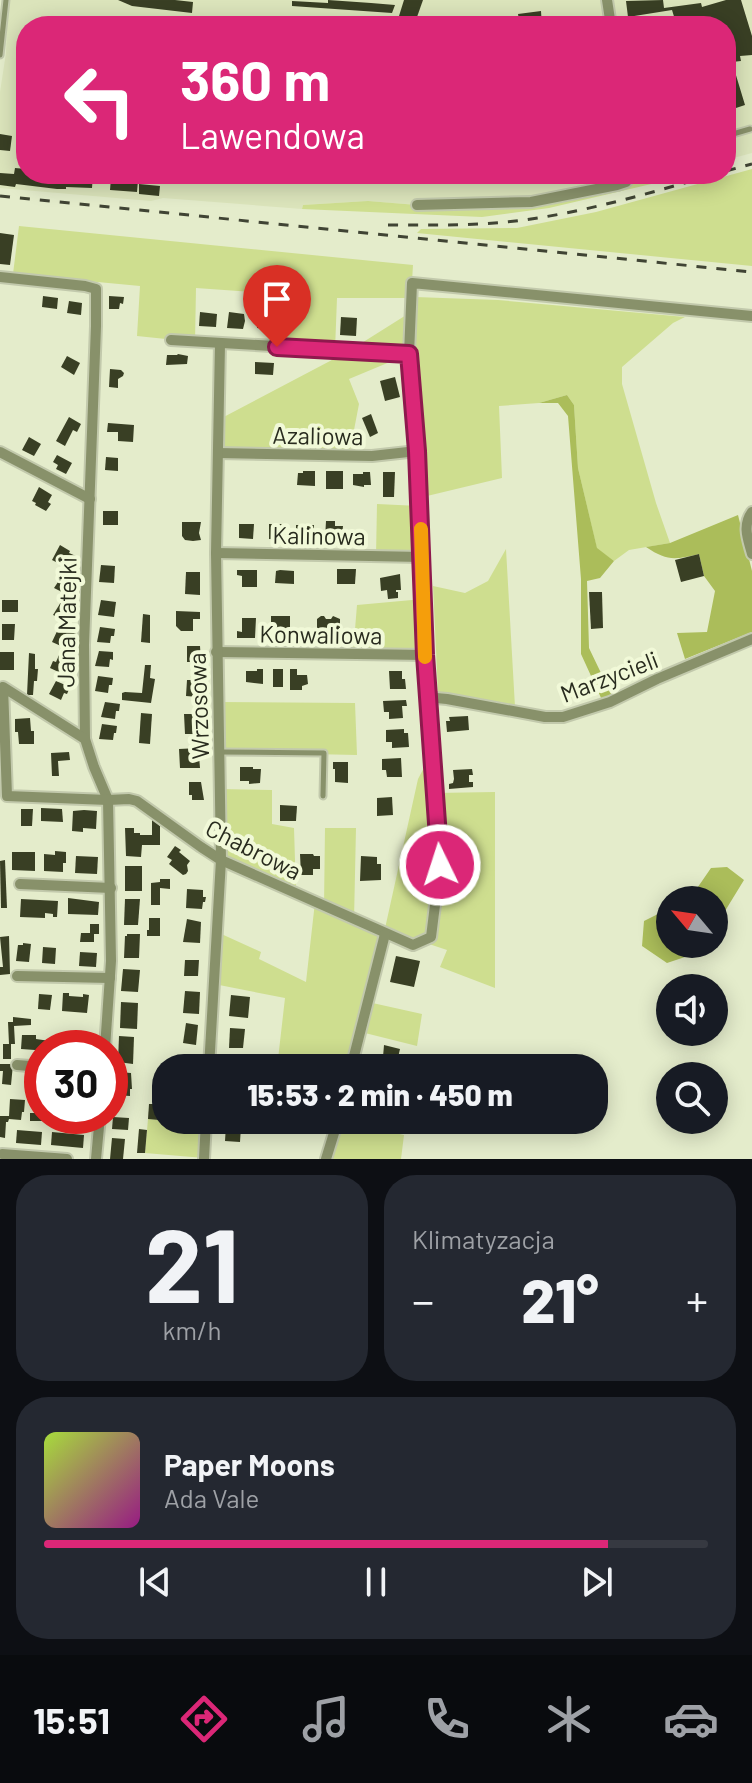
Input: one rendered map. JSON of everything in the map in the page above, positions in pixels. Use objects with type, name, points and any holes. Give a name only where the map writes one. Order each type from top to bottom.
[{"type":"street","points":[[417,205],[531,202],[620,184]]},
{"type":"street","name":"Jana Matejki","points":[[0,277],[96,289],[84,645],[85,739],[108,800],[111,888],[106,1030]]},
{"type":"street","points":[[428,701],[417,451],[409,354],[412,283],[752,316]]},
{"type":"street","points":[[171,340],[409,354]]},
{"type":"street","name":"Wrzosowa","points":[[210,1054],[221,860],[216,652],[220,344]]},
{"type":"street","name":"Azaliowa","points":[[218,453],[372,456],[417,451]]},
{"type":"street","points":[[0,452],[90,499]]},
{"type":"street","points":[[752,512],[746,528],[752,554]]},
{"type":"street","name":"Kalinowa","points":[[216,553],[422,557]]},
{"type":"street","name":"Marzycieli","points":[[428,701],[447,699],[545,717],[563,717],[610,702],[752,639]]},
{"type":"street","name":"Konwaliowa","points":[[216,652],[425,655]]},
{"type":"street","name":"Chabrowa","points":[[85,739],[3,687],[7,796],[137,801],[221,860],[413,945],[431,937],[440,865],[428,701]]},
{"type":"street","points":[[20,884],[111,888]]},
{"type":"street","points":[[355,1054],[385,934]]},
{"type":"street","points":[[17,976],[110,978]]},
{"type":"street","points":[[17,1065],[24,1066]]},
{"type":"street","points":[[96,1159],[98,1134]]},
{"type":"street","points":[[204,1159],[205,1134]]},
{"type":"street","points":[[326,1159],[334,1134]]},
{"type":"street","points":[[2,1154],[67,1159]]},
{"type":"lane","points":[[0,55],[6,0]]},
{"type":"lane","points":[[736,133],[750,129]]},
{"type":"lane","points":[[220,752],[324,753],[323,796]]},
{"type":"shaded area","points":[[8,0],[752,0],[752,153],[736,157],[736,16],[16,16],[16,184],[621,184],[531,202],[417,205],[368,201],[303,205],[302,209],[163,198],[151,201],[0,188],[0,92],[6,53]]},
{"type":"green space","points":[[752,169],[752,266],[417,233],[421,229],[517,228],[596,212],[698,184],[736,184],[736,173]]},
{"type":"green space","points":[[621,184],[651,184],[549,208],[482,217],[302,209],[303,205],[368,201],[417,205],[531,202]]},
{"type":"green space","points":[[19,226],[413,265],[411,298],[337,298],[335,350],[277,347],[280,294],[196,288],[195,342],[137,336],[140,286],[13,274]]},
{"type":"green space","points":[[415,297],[498,300],[685,317],[673,323],[622,367],[622,384],[670,543],[629,550],[614,561],[597,549],[578,468],[574,405],[567,395],[539,403],[499,406],[502,478],[427,496],[417,372]]},
{"type":"green space","points":[[411,312],[409,354],[349,379],[359,404],[349,456],[218,453],[218,420],[349,351]]},
{"type":"green space","points":[[567,395],[574,405],[578,468],[597,548],[614,561],[600,578],[587,581],[589,648],[612,696],[602,700],[581,654],[581,579],[568,416],[558,403],[539,403]]},
{"type":"green space","points":[[377,504],[419,506],[422,557],[376,556]]},
{"type":"green space","points":[[738,515],[752,571],[752,632],[685,659],[677,633],[707,632],[715,591],[704,576],[699,554],[671,558],[646,547],[670,543]]},
{"type":"green space","points":[[506,549],[515,707],[438,692],[433,586],[465,593],[488,581]]},
{"type":"green space","points":[[423,599],[425,655],[353,654],[357,605]]},
{"type":"green space","points":[[218,702],[355,703],[357,755],[220,752]]},
{"type":"green space","points":[[426,764],[433,766],[435,793],[495,792],[495,988],[440,967],[447,950],[429,944],[431,938],[413,945],[385,934],[368,1002],[422,1014],[417,1046],[361,1032],[355,1054],[279,1054],[285,998],[214,984],[217,932],[261,952],[259,959],[306,982],[315,902],[324,906],[325,828],[356,828],[354,920],[384,933],[418,779]]},
{"type":"green space","points":[[220,789],[272,790],[272,824],[294,828],[296,893],[221,860]]},
{"type":"green space","points":[[727,867],[744,880],[728,906],[728,886],[699,886],[711,868]]},
{"type":"green space","points":[[656,915],[656,956],[642,946],[644,921]]},
{"type":"green space","points":[[660,958],[682,958],[667,963]]},
{"type":"green space","points":[[148,1119],[152,1119],[152,1134],[205,1134],[204,1158],[145,1153]]},
{"type":"green space","points":[[334,1134],[404,1135],[401,1159],[326,1159]]},
{"type":"building","points":[[118,0],[193,2],[192,13],[132,6]]},
{"type":"building","points":[[328,0],[395,5],[392,13],[292,6],[292,1],[328,3]]},
{"type":"building","points":[[404,0],[423,0],[417,16],[399,16]]},
{"type":"building","points":[[663,0],[664,8],[701,3],[702,7],[726,0],[741,0],[752,36],[752,55],[740,56],[741,61],[736,62],[736,16],[674,16],[672,10],[628,16],[626,1]]},
{"type":"building","points":[[541,11],[541,16],[518,16]]},
{"type":"building","points":[[736,75],[745,105],[736,108]]},
{"type":"building","points":[[0,134],[12,136],[10,151],[0,150]]},
{"type":"building","points":[[16,168],[15,187],[0,185],[0,173],[14,174]]},
{"type":"building","points":[[16,184],[92,184],[92,188],[57,189]]},
{"type":"building","points":[[110,184],[138,184],[137,192],[110,190]]},
{"type":"building","points":[[139,184],[160,186],[159,196],[139,194]]},
{"type":"building","points":[[0,233],[14,235],[10,265],[0,264]]},
{"type":"building","points":[[43,296],[58,298],[57,309],[42,307]]},
{"type":"building","points":[[109,296],[124,297],[119,309],[109,309]]},
{"type":"building","points":[[69,301],[82,303],[81,315],[67,313]]},
{"type":"building","points":[[200,312],[217,314],[216,327],[199,326]]},
{"type":"building","points":[[229,312],[244,314],[243,329],[227,328]]},
{"type":"building","points":[[258,316],[272,317],[271,329],[257,328]]},
{"type":"building","points":[[341,317],[357,318],[356,336],[340,335]]},
{"type":"building","points":[[167,355],[188,356],[187,364],[166,365]]},
{"type":"building","points":[[67,356],[80,363],[74,375],[61,367]]},
{"type":"building","points":[[255,362],[274,363],[273,375],[255,374]]},
{"type":"building","points":[[110,369],[124,373],[118,379],[118,388],[109,387]]},
{"type":"building","points":[[395,377],[400,397],[385,401],[380,381]]},
{"type":"building","points":[[371,414],[378,433],[370,437],[362,418]]},
{"type":"building","points":[[69,417],[81,424],[77,432],[73,430],[65,446],[56,441]]},
{"type":"building","points":[[108,423],[134,425],[133,442],[118,441],[118,432],[107,432]]},
{"type":"building","points":[[29,437],[41,444],[34,456],[22,450]]},
{"type":"building","points":[[57,455],[72,463],[66,474],[56,469],[58,465],[53,462]]},
{"type":"building","points":[[106,457],[118,458],[118,471],[105,470]]},
{"type":"building","points":[[315,471],[315,486],[297,485],[298,473]]},
{"type":"building","points":[[326,471],[343,471],[343,489],[326,489]]},
{"type":"building","points":[[370,472],[371,485],[353,485],[353,474]]},
{"type":"building","points":[[383,472],[395,472],[394,497],[383,497]]},
{"type":"building","points":[[39,487],[52,495],[46,511],[32,501]]},
{"type":"building","points":[[103,511],[118,511],[118,525],[103,525]]},
{"type":"building","points":[[326,521],[335,521],[335,526],[343,526],[342,536],[325,539]]},
{"type":"building","points":[[182,522],[201,522],[201,540],[185,540]]},
{"type":"building","points":[[239,524],[254,524],[253,539],[239,538]]},
{"type":"building","points":[[269,524],[286,524],[285,540],[269,539]]},
{"type":"building","points":[[296,525],[314,525],[313,539],[296,539]]},
{"type":"building","points":[[60,545],[76,556],[68,568],[52,560]]},
{"type":"building","points":[[699,554],[704,576],[681,582],[675,560]]},
{"type":"building","points":[[101,565],[115,566],[114,583],[99,582]]},
{"type":"building","points":[[337,569],[356,569],[355,584],[337,584]]},
{"type":"building","points":[[237,570],[257,570],[257,587],[242,587],[242,576],[237,575]]},
{"type":"building","points":[[276,571],[294,571],[294,584],[275,583]]},
{"type":"building","points":[[186,572],[200,572],[200,595],[185,594]]},
{"type":"building","points":[[400,574],[401,590],[396,590],[398,598],[388,599],[387,590],[381,591],[380,578]]},
{"type":"building","points":[[62,576],[75,581],[66,594],[54,588]]},
{"type":"building","points":[[589,592],[602,592],[603,628],[591,629]]},
{"type":"building","points":[[2,600],[18,600],[18,612],[2,612]]},
{"type":"building","points":[[101,600],[116,602],[114,617],[98,615]]},
{"type":"building","points":[[61,602],[74,608],[65,620],[53,615]]},
{"type":"building","points":[[176,611],[200,612],[200,619],[193,619],[193,631],[181,631],[176,626]]},
{"type":"building","points":[[143,614],[150,615],[150,643],[141,642]]},
{"type":"building","points":[[271,616],[290,616],[290,637],[271,637]]},
{"type":"building","points":[[321,616],[340,619],[340,637],[326,639],[325,636],[317,636],[317,619]]},
{"type":"building","points":[[242,618],[256,618],[255,638],[237,638],[237,631],[242,632]]},
{"type":"building","points":[[2,624],[15,624],[14,640],[2,640]]},
{"type":"building","points":[[59,627],[76,634],[70,650],[52,642]]},
{"type":"building","points":[[100,627],[115,629],[110,643],[97,642]]},
{"type":"building","points":[[187,646],[200,646],[201,662],[187,662]]},
{"type":"building","points":[[99,651],[113,652],[109,667],[95,666]]},
{"type":"building","points":[[0,652],[14,652],[14,670],[0,670]]},
{"type":"building","points":[[29,653],[35,654],[35,669],[38,669],[33,695],[27,695]]},
{"type":"building","points":[[59,655],[73,661],[65,675],[50,668]]},
{"type":"building","points":[[145,665],[151,665],[150,678],[155,679],[151,703],[122,700],[122,693],[142,693]]},
{"type":"building","points":[[263,669],[263,684],[246,682],[246,671]]},
{"type":"building","points":[[273,669],[283,669],[283,687],[273,687]]},
{"type":"building","points":[[290,669],[297,669],[297,675],[307,675],[308,684],[302,686],[302,690],[290,690]]},
{"type":"building","points":[[389,671],[402,671],[406,689],[390,689]]},
{"type":"building","points":[[98,676],[113,678],[108,693],[95,691]]},
{"type":"building","points":[[187,680],[198,680],[201,693],[198,697],[186,696]]},
{"type":"building","points":[[56,681],[70,687],[61,700],[49,694]]},
{"type":"building","points":[[406,700],[407,706],[402,706],[403,718],[389,719],[389,712],[384,712],[383,701]]},
{"type":"building","points":[[105,702],[120,704],[115,719],[101,717]]},
{"type":"building","points":[[141,713],[152,714],[150,744],[139,743]]},
{"type":"building","points":[[184,714],[202,714],[199,734],[185,734]]},
{"type":"building","points":[[468,716],[469,730],[447,732],[446,721],[450,721],[449,717]]},
{"type":"building","points":[[30,718],[34,744],[19,744],[15,719]]},
{"type":"building","points":[[102,724],[117,726],[113,740],[99,739]]},
{"type":"building","points":[[404,729],[404,733],[408,733],[409,747],[392,748],[392,742],[386,742],[386,730]]},
{"type":"building","points":[[199,748],[200,768],[180,768],[179,749]]},
{"type":"building","points":[[69,752],[70,760],[58,761],[59,776],[52,776],[51,753]]},
{"type":"building","points":[[401,758],[402,777],[387,777],[386,770],[382,770],[382,759]]},
{"type":"building","points":[[333,762],[348,762],[348,783],[335,782]]},
{"type":"building","points":[[240,767],[261,769],[260,783],[240,781]]},
{"type":"building","points":[[472,769],[469,782],[473,782],[473,787],[449,789],[454,779],[453,770]]},
{"type":"building","points":[[189,782],[201,782],[204,800],[192,800]]},
{"type":"building","points":[[392,797],[393,815],[377,816],[377,798]]},
{"type":"building","points":[[280,805],[297,806],[296,821],[280,821]]},
{"type":"building","points":[[41,808],[62,809],[63,822],[41,821]]},
{"type":"building","points":[[21,809],[33,809],[32,826],[21,826]]},
{"type":"building","points":[[73,811],[97,811],[96,829],[72,831]]},
{"type":"building","points":[[152,819],[160,826],[160,845],[142,845],[141,857],[126,856],[125,828],[134,828],[134,833],[140,835],[152,835]]},
{"type":"building","points":[[175,846],[190,861],[188,871],[183,875],[169,864],[172,860],[167,857]]},
{"type":"building","points":[[55,851],[66,852],[63,872],[44,871],[44,854],[55,855]]},
{"type":"building","points":[[12,852],[35,852],[35,871],[12,870]]},
{"type":"building","points":[[300,854],[320,856],[320,869],[313,869],[313,875],[301,875]]},
{"type":"building","points":[[76,856],[98,857],[97,874],[75,873]]},
{"type":"building","points":[[361,856],[377,857],[377,864],[381,864],[381,880],[360,881]]},
{"type":"building","points":[[5,860],[7,908],[1,908],[0,861]]},
{"type":"building","points":[[125,866],[142,866],[142,891],[125,891]]},
{"type":"building","points":[[160,879],[170,879],[170,889],[160,888],[160,905],[151,905],[151,883],[160,882]]},
{"type":"building","points":[[187,889],[203,890],[203,897],[206,897],[202,909],[186,908]]},
{"type":"building","points":[[68,898],[99,902],[98,915],[68,914]]},
{"type":"building","points":[[21,899],[58,901],[57,917],[45,913],[45,918],[20,917]]},
{"type":"building","points":[[125,899],[140,899],[138,925],[124,925]]},
{"type":"building","points":[[149,918],[160,918],[160,936],[147,936]]},
{"type":"building","points":[[187,919],[201,922],[200,943],[183,942]]},
{"type":"building","points":[[90,924],[99,924],[99,934],[94,934],[94,942],[80,942],[81,933],[90,933]]},
{"type":"building","points":[[127,934],[140,934],[139,958],[124,958]]},
{"type":"building","points":[[9,936],[10,974],[0,975],[0,967],[3,967],[0,937]]},
{"type":"building","points":[[31,944],[29,962],[16,961],[18,945]]},
{"type":"building","points":[[43,947],[56,948],[55,964],[42,963]]},
{"type":"building","points":[[80,952],[97,953],[96,967],[79,966]]},
{"type":"building","points":[[396,956],[420,961],[414,987],[390,982]]},
{"type":"building","points":[[185,960],[199,960],[198,976],[184,976]]},
{"type":"building","points":[[123,969],[140,970],[138,992],[121,991]]},
{"type":"building","points":[[185,991],[200,992],[199,1014],[183,1013]]},
{"type":"building","points":[[63,993],[69,993],[69,996],[89,995],[87,1013],[62,1011]]},
{"type":"building","points":[[39,994],[52,995],[50,1010],[38,1009]]},
{"type":"building","points":[[231,995],[250,997],[248,1018],[229,1016]]},
{"type":"building","points":[[121,1002],[138,1003],[137,1029],[120,1028]]},
{"type":"building","points":[[13,1017],[31,1019],[31,1025],[14,1026],[15,1044],[11,1044],[11,1059],[3,1059],[3,1044],[9,1044],[8,1022],[13,1022]]},
{"type":"building","points":[[186,1023],[198,1025],[196,1045],[183,1043]]},
{"type":"building","points":[[230,1028],[245,1029],[243,1048],[229,1048]]},
{"type":"building","points":[[128,1037],[134,1037],[133,1064],[128,1063]]},
{"type":"building","points":[[384,1045],[400,1049],[399,1054],[383,1054]]},
{"type":"building","points":[[0,1064],[13,1064],[11,1085],[2,1084]]},
{"type":"building","points":[[128,1073],[131,1073],[128,1096]]},
{"type":"building","points":[[10,1099],[24,1100],[21,1120],[9,1119],[5,1138],[0,1137],[0,1116],[9,1116]]},
{"type":"building","points":[[149,1104],[152,1104],[152,1119],[148,1119]]},
{"type":"building","points":[[139,1129],[147,1130],[145,1153],[137,1153]]},
{"type":"building","points":[[17,1130],[24,1131],[24,1134],[42,1134],[41,1145],[16,1143]]},
{"type":"building","points":[[52,1134],[84,1135],[83,1148],[51,1145]]},
{"type":"building","points":[[225,1134],[241,1134],[240,1142],[225,1141]]},
{"type":"building","points":[[112,1138],[125,1139],[123,1159],[110,1159]]},
{"type":"railway","points":[[736,168],[752,164]]},
{"type":"railway","points":[[388,225],[456,225],[524,220],[573,212],[679,184]]},
{"type":"railway","points":[[0,196],[752,272]]},
{"type":"slow traffic","points":[[421,529],[425,657]]},
{"type":"route","points":[[277,347],[409,354],[440,865]]}]
